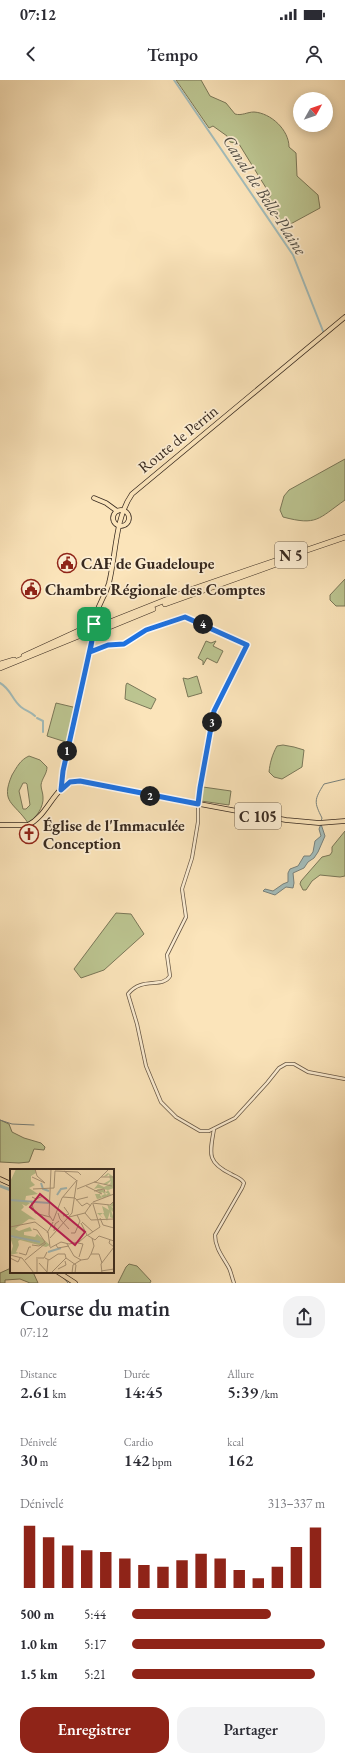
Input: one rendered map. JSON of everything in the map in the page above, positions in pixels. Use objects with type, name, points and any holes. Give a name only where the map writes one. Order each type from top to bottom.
[{"type":"highway","name":"N 5","points":[[166,602],[199,587],[345,537]]},
{"type":"highway","name":"N 5","points":[[97,628],[166,602],[345,540]]},
{"type":"highway","points":[[0,668],[85,628]]},
{"type":"highway","points":[[0,664],[24,657],[80,634]]},
{"type":"highway","points":[[24,657],[31,658],[88,635]]},
{"type":"main road","name":"Route de Perrin","points":[[97,628],[97,612],[108,585],[124,510],[132,494],[142,484],[345,317]]},
{"type":"main road","points":[[94,498],[109,505],[115,513],[114,522],[120,526],[126,525],[129,520],[128,514],[124,510],[115,513]]},
{"type":"main road","points":[[89,624],[97,628],[88,635],[85,628],[89,624]]},
{"type":"main road","name":"C 105","points":[[61,790],[70,782],[80,781],[286,820],[320,823],[345,822]]},
{"type":"main road","points":[[0,825],[28,825],[32,823],[42,814],[61,790]]},
{"type":"main road","points":[[0,1179],[10,1184]]},
{"type":"main road","points":[[60,1273],[75,1283]]},
{"type":"street","points":[[90,652],[108,645],[124,644],[146,630],[185,617],[247,645],[214,711],[200,788],[198,822],[192,858],[182,889],[185,919],[167,955],[170,976],[168,979],[161,982],[140,984],[128,994],[137,1024],[146,1066],[162,1105],[176,1117],[200,1131],[209,1131],[235,1118],[279,1068],[286,1064],[294,1064],[313,1073],[345,1079]]},
{"type":"street","points":[[61,790],[63,771],[92,640],[97,628]]},
{"type":"street","points":[[88,635],[92,640]]},
{"type":"street","points":[[214,1129],[210,1152],[212,1160],[222,1170],[244,1182],[215,1236],[218,1250],[231,1272],[234,1283]]},
{"type":"street","points":[[209,1131],[213,1134]]},
{"type":"green space","points":[[176,80],[201,80],[210,96],[226,103],[235,114],[240,115],[254,112],[273,119],[286,134],[289,147],[296,153],[297,176],[318,195],[320,208],[285,227],[266,199],[271,196],[239,144],[230,142],[227,136],[213,126],[209,128]]},
{"type":"green space","points":[[345,459],[345,500],[329,512],[310,521],[294,520],[283,517],[280,510],[284,496],[289,490]]},
{"type":"green space","points":[[345,579],[345,606],[336,606],[330,600],[330,595]]},
{"type":"green space","points":[[206,641],[211,643],[216,641],[213,646],[223,651],[217,663],[207,658],[203,665],[203,661],[198,658]]},
{"type":"green space","points":[[197,676],[202,693],[188,697],[183,678],[188,679]]},
{"type":"green space","points":[[127,683],[156,699],[151,709],[125,699]]},
{"type":"green space","points":[[56,703],[77,708],[69,743],[47,736]]},
{"type":"green space","points":[[283,745],[304,750],[302,767],[282,779],[274,777],[269,772],[275,749],[277,746]]},
{"type":"green space","points":[[29,756],[40,760],[47,767],[41,785],[43,801],[41,808],[37,815],[28,823],[10,802],[7,791],[12,775],[19,764]],"holes":[[[23,783],[26,783],[30,805],[26,809],[23,809],[19,791]]]},
{"type":"green space","points":[[203,787],[231,791],[229,805],[201,801]]},
{"type":"green space","points":[[345,831],[345,876],[320,875],[312,881],[306,890],[303,890],[300,884],[301,881],[322,857],[330,855],[332,852],[332,847]]},
{"type":"green space","points":[[116,913],[131,914],[144,934],[104,970],[81,978],[74,969]]},
{"type":"green space","points":[[0,1120],[9,1124],[12,1132],[24,1138],[41,1143],[45,1147],[44,1150],[34,1149],[29,1162],[0,1162]]},
{"type":"green space","points":[[129,1264],[137,1266],[151,1281],[150,1283],[118,1283]]},
{"type":"green space","points":[[10,1268],[10,1273],[33,1273],[38,1283],[30,1283],[20,1279],[5,1280],[5,1283],[0,1283],[0,1273]]},
{"type":"water","points":[[321,824],[325,836],[318,852],[304,868],[293,873],[293,888],[286,887],[275,895],[263,891],[265,889],[273,891],[288,882],[288,873],[290,869],[298,866],[304,856],[310,856],[313,852],[315,841],[321,836],[319,829]]},
{"type":"waterway","name":"Canal de Belle-Plaine","points":[[174,80],[293,255],[323,331]]},
{"type":"waterway","points":[[0,683],[7,688],[18,704],[35,716]]},
{"type":"waterway","points":[[37,718],[43,721],[43,732]]},
{"type":"waterway","points":[[321,822],[322,818],[316,804],[321,789],[324,784],[345,779]]},
{"type":"waterway","points":[[0,1120],[12,1124],[34,1125]]},
{"type":"waterway","points":[[0,1186],[10,1190]]},
{"type":"waterway","points":[[63,1277],[68,1283]]},
{"type":"tunnel","points":[[81,635],[101,628]]},
{"type":"place","name":"CAF de Guadeloupe","points":[[67,563]]},
{"type":"place","name":"Chambre Régionale des Comptes","points":[[31,589]]},
{"type":"place","name":"Église de l'Immaculée Conception","points":[[29,834]]},
{"type":"route","points":[[94,624],[88,624],[84,629],[85,633],[92,640],[90,652],[112,644],[124,644],[146,630],[172,620],[185,617],[247,645],[214,711],[198,804],[80,781],[70,782],[61,790],[60,786],[63,771],[92,640],[98,629],[94,624]]}]
